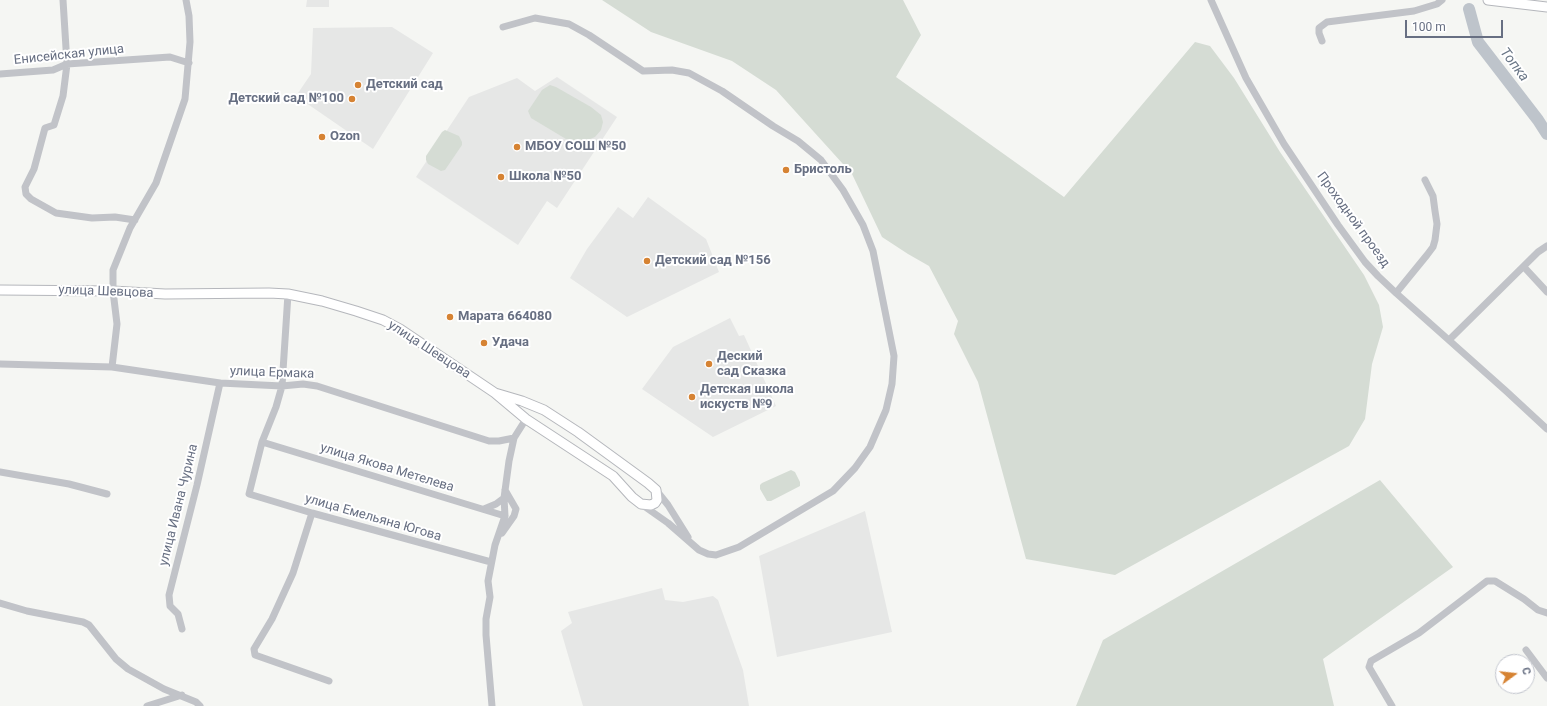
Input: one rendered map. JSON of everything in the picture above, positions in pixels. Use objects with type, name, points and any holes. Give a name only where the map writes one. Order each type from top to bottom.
[{"type":"main road","points":[[1488,0],[1547,7]]},
{"type":"main road","name":"улица Шевцова","points":[[0,290],[113,291],[165,294],[288,294],[322,300],[383,320],[495,393],[526,418],[613,476],[632,497],[641,504]]},
{"type":"main road","points":[[495,393],[522,401],[544,410],[648,482],[656,490],[658,500],[652,505],[641,504]]},
{"type":"street","points":[[63,0],[67,64],[63,96],[54,125],[45,128],[34,169],[25,188],[26,194],[31,199],[56,213],[92,218],[115,217],[135,220]]},
{"type":"street","points":[[112,367],[117,324],[113,291],[113,270],[135,220],[156,183],[173,138],[185,99],[189,63],[189,16],[186,0]]},
{"type":"street","name":"Проходной проезд","points":[[1211,0],[1246,78],[1284,144],[1338,225],[1365,262],[1396,293],[1506,391],[1547,430]]},
{"type":"street","points":[[1322,41],[1319,28],[1326,22],[1414,11],[1437,4],[1442,0]]},
{"type":"street","name":"улица Шевцова","points":[[503,27],[535,18],[569,24],[589,35],[643,71],[672,70],[689,73],[722,91],[798,142],[821,160],[843,190],[873,250],[894,356],[892,384],[886,410],[870,447],[855,468],[833,492],[739,547],[716,555],[708,554],[699,550],[691,542],[641,504]]},
{"type":"street","name":"Енисейская улица","points":[[0,74],[53,70],[67,64],[170,57],[189,63]]},
{"type":"street","points":[[1396,293],[1433,247],[1435,240],[1436,211],[1433,196],[1425,180]]},
{"type":"street","points":[[1448,340],[1524,266],[1547,246]]},
{"type":"street","points":[[1524,266],[1547,292]]},
{"type":"street","points":[[262,442],[276,408],[282,386],[288,294]]},
{"type":"street","name":"улица Ермака","points":[[0,364],[112,367],[220,383],[282,386],[302,384],[317,386],[489,441],[514,438]]},
{"type":"street","name":"улица Ивана Чурина","points":[[182,629],[178,614],[170,606],[169,594],[197,485],[220,383]]},
{"type":"street","points":[[492,706],[486,635],[486,619],[490,597],[488,581],[495,546],[505,516],[505,494],[509,461],[514,438],[526,418]]},
{"type":"street","name":"улица Емельяна Югова","points":[[262,442],[249,494],[312,513],[491,562]]},
{"type":"street","name":"улица Якова Метелева","points":[[262,442],[505,516]]},
{"type":"street","points":[[0,472],[69,484],[106,494]]},
{"type":"street","points":[[656,490],[668,505],[691,542]]},
{"type":"street","points":[[484,509],[496,504],[505,494]]},
{"type":"street","points":[[495,546],[514,516],[516,509],[505,494]]},
{"type":"street","points":[[312,513],[294,573],[272,619],[254,649],[255,655],[329,681]]},
{"type":"street","points":[[1392,706],[1369,667],[1372,661],[1419,633],[1487,581],[1495,581],[1524,599],[1538,610],[1547,613]]},
{"type":"street","points":[[0,603],[27,612],[83,622],[89,625],[116,659],[128,669],[164,689],[182,695],[196,702],[200,706]]},
{"type":"street","points":[[1526,650],[1547,678]]},
{"type":"street","points":[[147,706],[182,695]]},
{"type":"shaded area","points":[[307,0],[329,0],[329,7],[306,7]]},
{"type":"shaded area","points":[[602,0],[903,0],[921,35],[896,77],[1064,197],[1195,42],[1210,46],[1234,78],[1280,152],[1364,275],[1379,305],[1383,327],[1372,364],[1365,419],[1349,446],[1115,575],[1026,559],[978,382],[954,334],[958,321],[929,266],[882,237],[852,174],[776,90],[732,61],[651,32]]},
{"type":"shaded area","name":"Детский сад","points":[[392,27],[433,53],[373,149],[296,96],[311,74],[313,28]]},
{"type":"shaded area","name":"МБОУ СОШ №50","points":[[557,77],[617,117],[557,208],[547,201],[518,245],[416,177],[469,97],[517,78],[535,91]]},
{"type":"shaded area","points":[[550,85],[591,107],[601,115],[603,122],[601,130],[595,137],[576,145],[531,118],[528,111],[542,90]]},
{"type":"shaded area","points":[[445,130],[459,136],[462,145],[445,170],[441,171],[428,164],[426,156],[442,132]]},
{"type":"shaded area","name":"Детский сад №156","points":[[648,197],[706,239],[719,272],[627,317],[570,278],[587,249],[618,207],[633,218]]},
{"type":"shaded area","name":"Деский сад Сказка","points":[[730,318],[739,336],[744,335],[776,406],[713,437],[642,389],[673,347]]},
{"type":"shaded area","points":[[791,470],[795,472],[800,482],[800,486],[771,501],[767,501],[760,489],[760,485]]},
{"type":"shaded area","points":[[1380,480],[1453,567],[1323,659],[1334,706],[1076,706],[1103,640]]},
{"type":"shaded area","points":[[865,511],[892,632],[777,657],[759,556]]},
{"type":"shaded area","points":[[662,588],[665,600],[683,602],[713,596],[718,600],[743,670],[749,706],[583,706],[561,631],[572,623],[568,612]]},
{"type":"waterway","name":"Топка","points":[[1469,9],[1478,42],[1538,120],[1547,134]]},
{"type":"place","name":"Детский сад","points":[[358,85]]},
{"type":"place","name":"Детский сад №100","points":[[352,99]]},
{"type":"place","name":"Ozon","points":[[322,137]]},
{"type":"place","name":"МБОУ СОШ №50","points":[[517,147]]},
{"type":"place","name":"Бристоль","points":[[786,170]]},
{"type":"place","name":"Школа №50","points":[[501,177]]},
{"type":"place","name":"Детский сад №156","points":[[647,261]]},
{"type":"place","name":"Марата 664080","points":[[450,317]]},
{"type":"place","name":"Удача","points":[[484,343]]},
{"type":"place","name":"Деский сад Сказка","points":[[709,364]]},
{"type":"place","name":"Детская школа искуств №9","points":[[692,397]]}]
